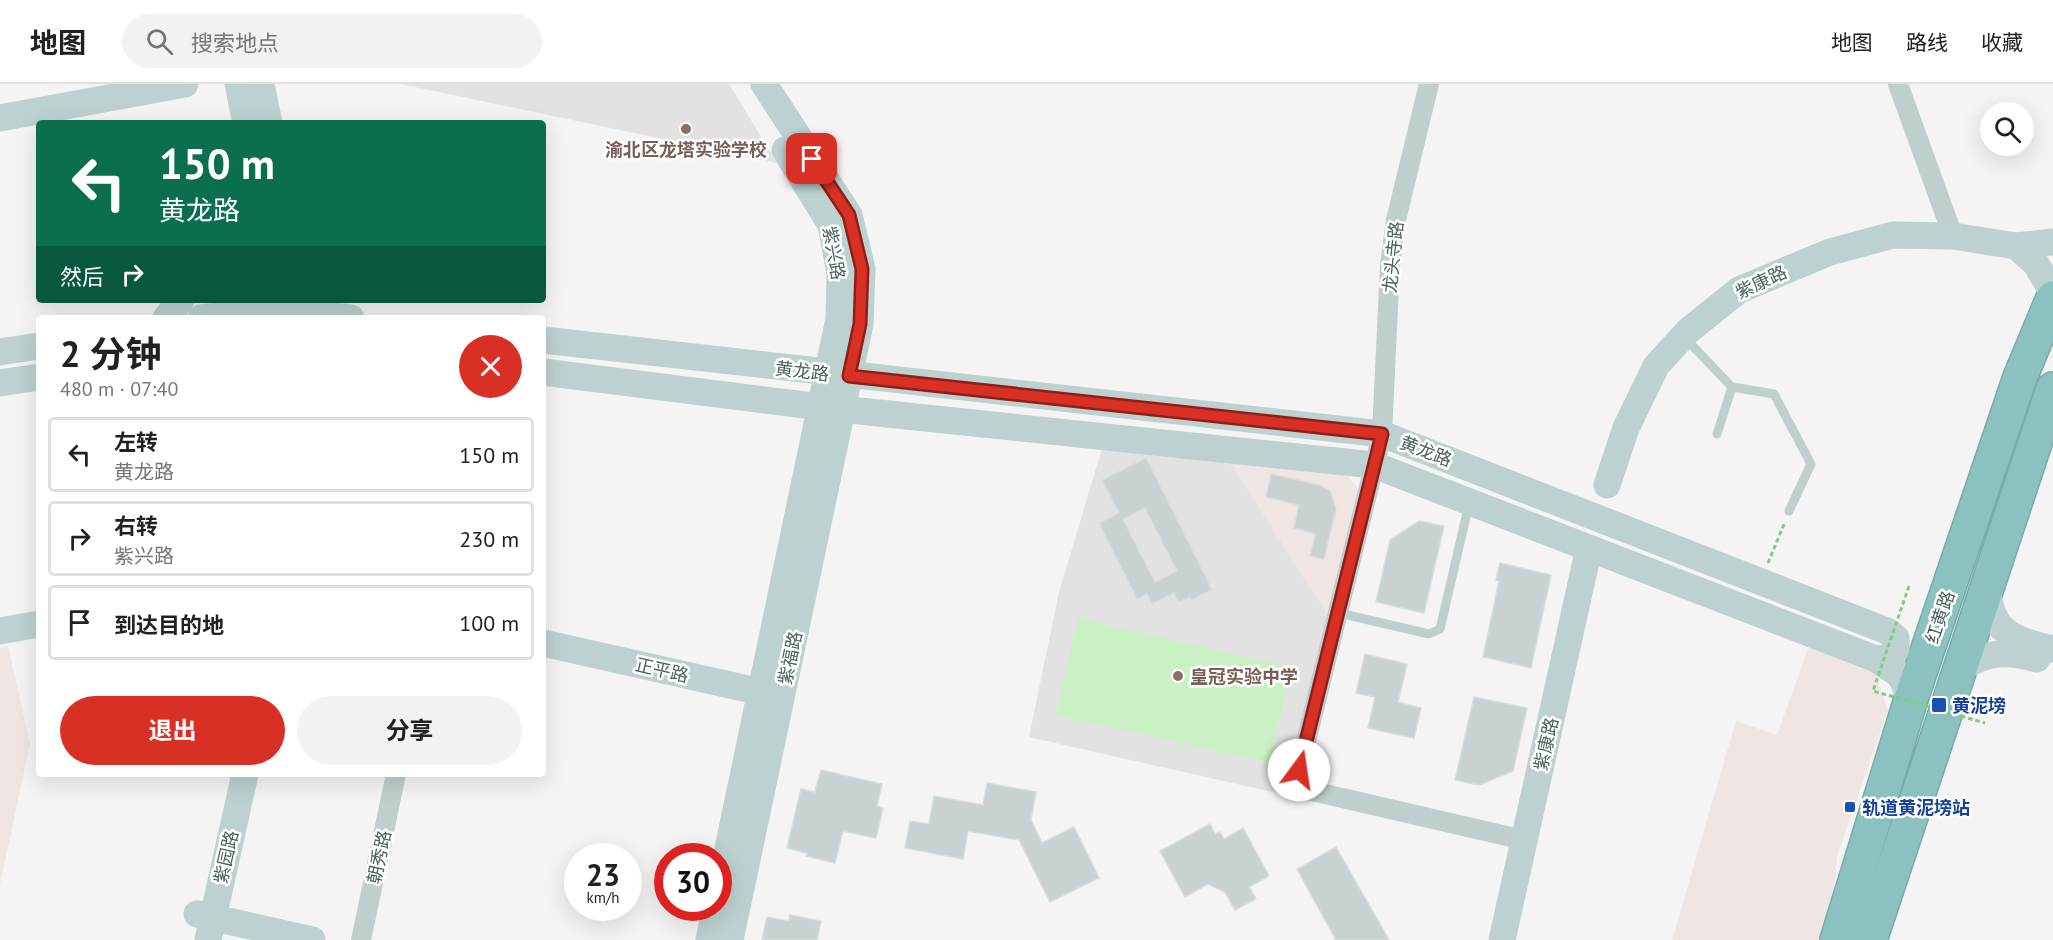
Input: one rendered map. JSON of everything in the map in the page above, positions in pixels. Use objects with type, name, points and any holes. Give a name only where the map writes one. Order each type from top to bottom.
[{"type":"highway","name":"红黄路","points":[[1837,940],[1911,699],[2019,380],[2053,298]]},
{"type":"highway","name":"红黄路","points":[[1870,940],[2053,389]]},
{"type":"main road","points":[[0,118],[186,84]]},
{"type":"main road","points":[[238,84],[245,120]]},
{"type":"main road","points":[[261,84],[268,120]]},
{"type":"main road","name":"紫兴路","points":[[743,84],[831,225],[840,273],[838,375]]},
{"type":"main road","name":"紫兴路","points":[[764,84],[849,215],[862,269],[860,324],[838,375]]},
{"type":"main road","name":"紫康路","points":[[1607,485],[1626,428],[1656,366],[1683,336],[1739,290],[1830,252],[1893,235],[1953,236],[2016,246],[2053,242]]},
{"type":"main road","points":[[2016,246],[2036,264],[2053,293]]},
{"type":"main road","points":[[168,315],[178,303]]},
{"type":"main road","points":[[345,303],[357,315]]},
{"type":"main road","points":[[221,315],[260,309],[321,315]]},
{"type":"main road","name":"黄龙路","points":[[546,340],[838,375],[1382,434],[1887,631]]},
{"type":"main road","points":[[0,352],[36,346]]},
{"type":"main road","name":"黄龙路","points":[[546,372],[831,408],[1374,465],[1876,659],[1900,675],[1911,699]]},
{"type":"main road","name":"紫福路","points":[[732,843],[771,695],[838,375]]},
{"type":"main road","points":[[0,383],[36,377]]},
{"type":"main road","points":[[784,402],[803,418],[813,443]]},
{"type":"main road","name":"紫福路","points":[[730,940],[813,443],[831,408]]},
{"type":"main road","points":[[1570,507],[1589,500],[1607,485],[1612,508],[1623,527]]},
{"type":"main road","name":"紫康路","points":[[1502,940],[1589,548]]},
{"type":"main road","points":[[1987,585],[1988,606],[1994,620],[2003,630],[2014,638],[2053,649]]},
{"type":"main road","points":[[1887,631],[1906,631],[1926,624],[1943,609]]},
{"type":"main road","points":[[0,631],[36,625]]},
{"type":"main road","points":[[1876,659],[1889,658],[1896,650],[1896,638],[1887,631]]},
{"type":"main road","name":"正平路","points":[[546,644],[771,695]]},
{"type":"main road","points":[[1962,668],[1978,657],[2008,653],[2053,663]]},
{"type":"main road","name":"紫园路","points":[[206,924],[225,777]]},
{"type":"main road","name":"紫园路","points":[[190,940],[206,924],[244,777]]},
{"type":"main road","points":[[709,940],[713,921]]},
{"type":"main road","points":[[206,924],[312,940]]},
{"type":"street","name":"龙头寺路","points":[[1429,84],[1396,220],[1390,265],[1382,434],[1299,770],[1303,783],[1312,792],[1524,840]]},
{"type":"street","points":[[1898,84],[1953,236]]},
{"type":"street","name":"朝秀路","points":[[361,940],[395,777]]},
{"type":"lane","points":[[1683,336],[1732,387],[1774,394],[1811,464],[1789,511]]},
{"type":"lane","points":[[1717,434],[1732,387]]},
{"type":"lane","points":[[1339,614],[1429,634],[1440,629],[1470,502]]},
{"type":"path","points":[[1761,581],[1789,511]]},
{"type":"path","points":[[1910,586],[1873,691],[1985,723]]},
{"type":"shaded area","name":"渝北区龙塔实验学校","points":[[401,84],[729,84],[777,163],[453,95]]},
{"type":"shaded area","name":"皇冠实验中学","points":[[1103,445],[1228,459],[1328,615],[1285,795],[1029,737],[1059,592]]},
{"type":"shaded area","points":[[1228,459],[1345,471],[1358,489],[1328,615]]},
{"type":"shaded area","points":[[8,646],[30,744],[0,884],[0,647]]},
{"type":"shaded area","points":[[1809,646],[1874,670],[1888,710],[1837,856],[1831,918],[1824,940],[1672,940],[1736,721],[1777,735]]},
{"type":"green space","points":[[1078,619],[1291,667],[1270,763],[1056,715]]},
{"type":"building","points":[[1146,458],[1212,590],[1191,600],[1190,597],[1178,602],[1174,593],[1152,604],[1147,594],[1137,599],[1099,523],[1119,513],[1102,480]],"holes":[[[1145,508],[1177,571],[1155,582],[1123,519]]]},
{"type":"building","points":[[1271,474],[1319,485],[1330,491],[1336,509],[1324,559],[1310,556],[1316,534],[1294,528],[1299,505],[1266,497]]},
{"type":"building","points":[[1419,521],[1444,526],[1424,613],[1376,602],[1390,540]]},
{"type":"building","points":[[1500,563],[1551,575],[1531,668],[1483,657],[1499,581],[1496,580]]},
{"type":"building","points":[[1365,654],[1407,664],[1398,702],[1421,708],[1414,738],[1368,728],[1375,697],[1356,693]]},
{"type":"building","points":[[1474,697],[1527,708],[1513,771],[1479,785],[1455,780]]},
{"type":"building","points":[[821,770],[882,784],[877,806],[883,808],[876,838],[843,831],[835,863],[806,856],[807,853],[787,848],[801,789],[815,792]]},
{"type":"building","points":[[987,783],[1036,792],[1031,820],[1042,843],[1074,827],[1099,878],[1050,902],[1019,840],[968,831],[963,859],[905,848],[910,821],[929,824],[934,796],[983,805]]},
{"type":"building","points":[[1210,824],[1215,834],[1220,832],[1224,839],[1243,828],[1269,876],[1249,887],[1256,899],[1235,910],[1225,892],[1208,884],[1185,897],[1160,851]]},
{"type":"building","points":[[1336,847],[1389,940],[1336,940],[1297,869]]},
{"type":"building","points":[[790,915],[821,921],[817,940],[762,940],[767,917],[789,921]]},
{"type":"place","name":"渝北区龙塔实验学校","points":[[686,129]]},
{"type":"place","name":"皇冠实验中学","points":[[1178,676]]},
{"type":"place","name":"黄泥塝","points":[[1939,705]]},
{"type":"place","name":"轨道黄泥塝站","points":[[1850,807]]},
{"type":"route","points":[[812,159],[849,215],[862,269],[860,324],[849,376],[1382,434],[1299,770]]}]
